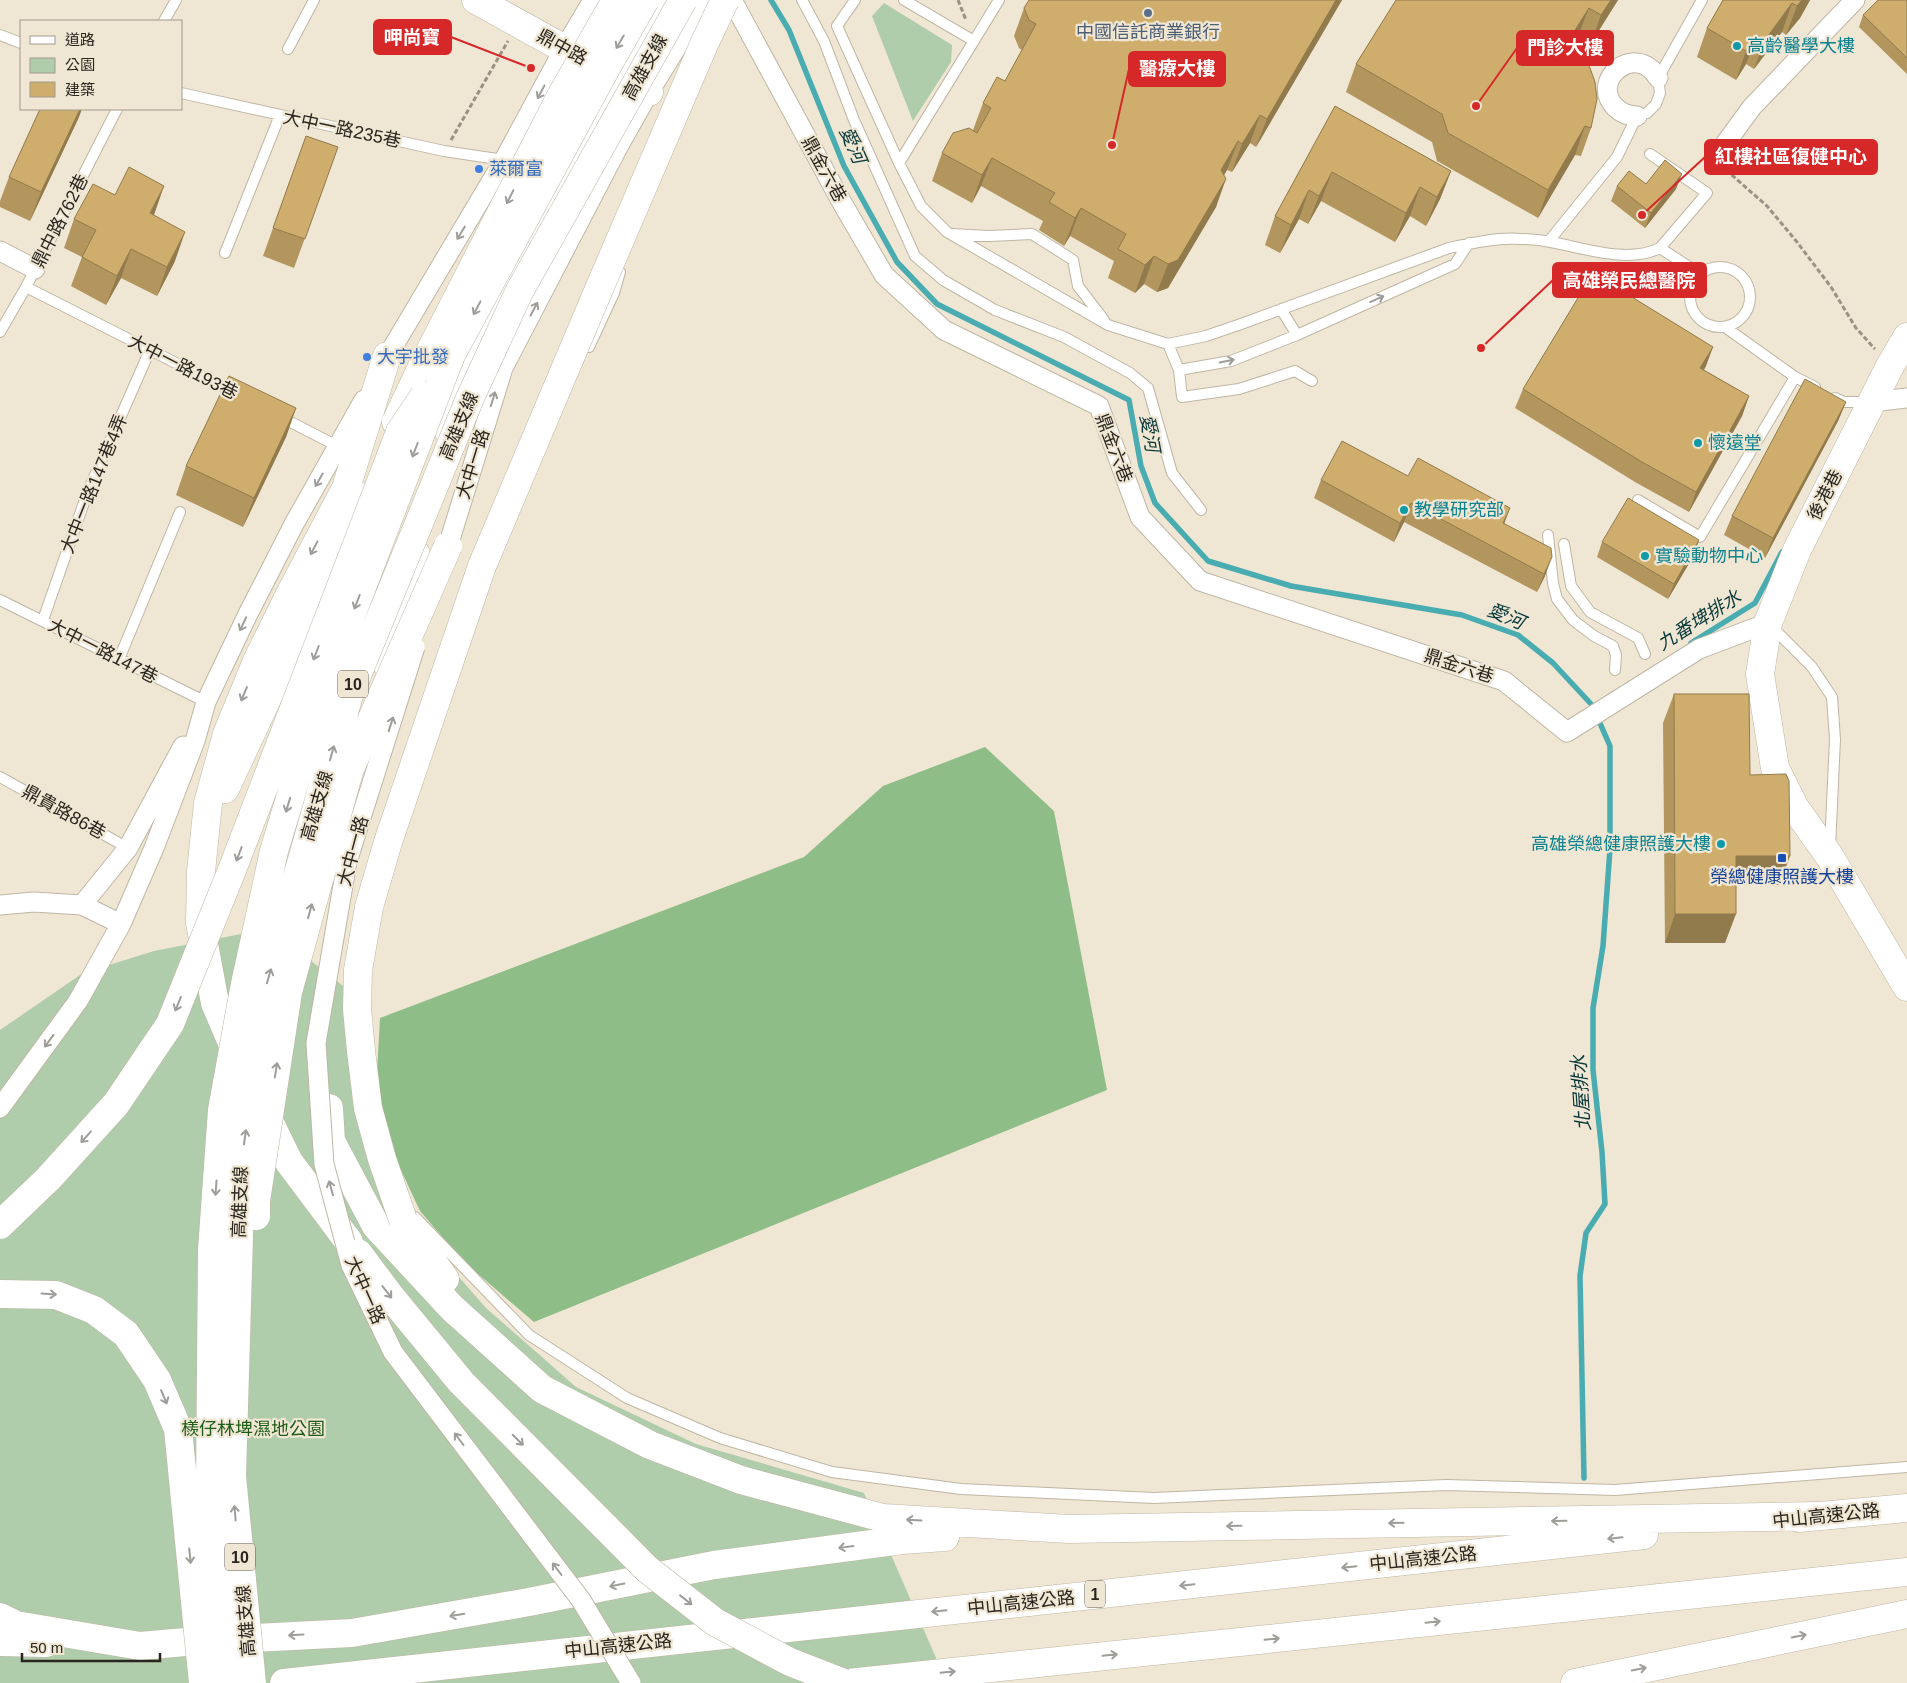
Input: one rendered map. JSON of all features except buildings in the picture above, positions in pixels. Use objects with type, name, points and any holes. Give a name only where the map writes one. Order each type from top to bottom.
[{"type":"main road","name":"鼎中路","points":[[476,0],[564,49],[615,88],[649,92]]},
{"type":"main road","points":[[201,872],[223,794],[422,367],[561,96],[616,0]]},
{"type":"main road","name":"高雄支線","points":[[231,1683],[210,1484],[212,1250],[222,1110],[245,984],[279,833],[324,686],[451,355],[606,68],[645,0]]},
{"type":"main road","name":"高雄支線","points":[[252,1683],[232,1476],[241,1167],[266,986],[349,694],[470,398],[519,292],[683,0]]},
{"type":"main road","points":[[542,1389],[440,1274],[404,1220],[382,1159],[368,1108],[357,1009],[358,970],[369,907],[388,842],[482,566],[705,42],[725,0]]},
{"type":"main road","points":[[615,88],[525,249],[459,387],[390,654],[346,838],[321,983],[331,1141],[376,1226],[452,1308],[542,1389],[650,1444],[741,1480],[855,1511],[884,1518],[1069,1529]]},
{"type":"main road","name":"後港巷","points":[[1907,337],[1890,366],[1797,550],[1768,623],[1760,674],[1775,768],[1795,808],[1830,857],[1907,987]]},
{"type":"main road","points":[[0,1225],[48,1180],[116,1104],[170,1024],[232,870],[400,432],[451,355]]},
{"type":"main road","points":[[387,356],[346,488],[257,661],[227,734],[208,803],[201,872],[200,923],[215,1003],[240,1062],[289,1162],[391,1297],[461,1382],[647,1569],[715,1622],[790,1662],[844,1683]]},
{"type":"main road","points":[[233,1430],[250,1359],[256,1201],[288,992],[349,771],[448,546]]},
{"type":"main road","points":[[0,1294],[56,1295],[94,1310],[126,1334],[157,1380],[178,1429],[203,1683]]},
{"type":"main road","name":"中山高速公路","points":[[284,1683],[1817,1516],[1907,1508]]},
{"type":"main road","points":[[0,1642],[140,1646],[197,1641],[352,1633],[529,1602],[714,1565],[902,1540],[1069,1529],[1817,1516]]},
{"type":"main road","points":[[848,1683],[1907,1572]]},
{"type":"main road","points":[[1575,1683],[1907,1614]]},
{"type":"main road","points":[[0,1617],[16,1625],[140,1646]]},
{"type":"street","points":[[82,905],[128,848],[206,702],[247,616],[290,533],[339,447],[387,356],[504,160],[564,49],[593,0]]},
{"type":"street","points":[[615,88],[666,0]]},
{"type":"street","name":"大中一路","points":[[631,1683],[581,1600],[393,1352],[351,1265],[324,1164],[316,1043],[347,862],[503,368],[649,92],[708,0]]},
{"type":"street","name":"鼎金六巷","points":[[732,0],[841,201],[884,275],[944,330],[1099,406],[1140,518],[1200,581],[1504,681],[1567,732],[1700,649],[1768,623]]},
{"type":"street","points":[[1714,159],[1752,106],[1855,0]]},
{"type":"street","points":[[1637,116],[1618,111],[1612,104],[1608,87],[1610,78],[1622,66],[1629,63],[1637,63],[1649,67],[1658,78]]},
{"type":"street","points":[[0,251],[35,269]]},
{"type":"street","points":[[1872,402],[1907,398]]},
{"type":"street","points":[[0,1108],[78,1001],[121,924],[154,848],[192,750],[206,702]]},
{"type":"street","points":[[0,905],[34,902],[82,905],[121,924]]},
{"type":"lane","points":[[165,20],[176,0]]},
{"type":"lane","points":[[288,49],[314,0]]},
{"type":"lane","points":[[695,36],[708,0]]},
{"type":"lane","points":[[802,0],[824,41],[854,120],[915,256],[943,280],[995,310],[1064,337],[1130,373],[1148,388],[1172,473],[1201,510]]},
{"type":"lane","points":[[855,0],[837,26],[899,164],[921,206],[950,234],[1108,325],[1168,344],[1206,336],[1449,248],[1470,243],[1518,238],[1549,241],[1610,254],[1649,253],[1660,248],[1707,193],[1650,154]]},
{"type":"lane","points":[[904,0],[974,41]]},
{"type":"lane","points":[[899,164],[999,0]]},
{"type":"lane","points":[[1549,241],[1617,157],[1637,116],[1647,113],[1656,104],[1660,93],[1658,78],[1702,0]]},
{"type":"lane","points":[[0,35],[20,43]]},
{"type":"lane","points":[[585,357],[614,293],[663,119],[688,55]]},
{"type":"lane","name":"大中一路235巷","points":[[182,93],[444,151],[504,160]]},
{"type":"lane","name":"鼎中路762巷","points":[[0,332],[26,287],[116,110]]},
{"type":"lane","points":[[225,253],[280,115]]},
{"type":"lane","points":[[950,234],[989,236],[1032,234],[1073,260],[1078,286],[1108,325]]},
{"type":"lane","points":[[1179,370],[1231,361],[1297,335],[1455,264],[1470,243]]},
{"type":"lane","points":[[1660,248],[1700,274]]},
{"type":"lane","points":[[1719,267],[1729,268],[1738,272],[1750,289],[1751,300],[1745,314],[1734,324],[1724,327],[1706,324],[1698,318],[1690,300],[1694,282],[1700,274],[1709,269],[1719,267]]},
{"type":"lane","name":"大中一路193巷","points":[[26,287],[245,398]]},
{"type":"lane","points":[[1281,309],[1297,335]]},
{"type":"lane","points":[[1724,327],[1795,377],[1844,402],[1872,402]]},
{"type":"lane","points":[[1168,344],[1179,370],[1182,397],[1239,389],[1295,371],[1312,381]]},
{"type":"lane","name":"大中一路147巷4弄","points":[[43,620],[88,491],[150,350]]},
{"type":"lane","points":[[1638,500],[1700,537],[1795,377]]},
{"type":"lane","points":[[270,412],[339,447]]},
{"type":"lane","points":[[544,447],[490,565],[387,864],[354,999],[363,1101],[413,1214],[529,1335],[627,1398],[720,1438],[832,1472],[961,1488],[1154,1498],[1446,1486],[1614,1490],[1907,1467]]},
{"type":"lane","points":[[119,659],[180,512]]},
{"type":"lane","points":[[1548,535],[1553,583],[1557,599],[1573,620],[1594,636],[1613,646],[1616,655],[1615,670]]},
{"type":"lane","points":[[1564,544],[1571,586],[1590,612],[1638,638],[1645,654]]},
{"type":"lane","name":"大中一路147巷","points":[[0,600],[206,702]]},
{"type":"lane","points":[[1768,623],[1812,668],[1832,697],[1835,738],[1830,857]]},
{"type":"lane","name":"鼎貴路86巷","points":[[0,777],[128,848]]},
{"type":"path","points":[[958,0],[966,22]]},
{"type":"path","points":[[444,151],[518,23]]},
{"type":"path","points":[[1714,159],[1742,186],[1767,206],[1831,286],[1856,328],[1890,366]]},
{"type":"green space","points":[[884,3],[952,45],[951,62],[913,121],[872,16]]},
{"type":"green space","points":[[985,747],[1054,811],[1107,1090],[534,1322],[463,1261],[420,1211],[393,1153],[376,1092],[380,1018],[804,857],[883,786]]},
{"type":"green space","name":"檨仔林埤濕地公園","points":[[241,934],[306,957],[351,992],[394,1203],[486,1308],[576,1387],[696,1444],[864,1493],[947,1683],[0,1683],[0,1030],[83,973],[154,951]]},
{"type":"waterway","name":"愛河","points":[[771,0],[789,30],[844,166],[897,262],[937,304],[1129,400],[1141,466],[1155,503],[1208,561],[1291,586],[1462,615],[1518,635],[1553,663],[1592,705],[1610,746],[1610,849],[1603,946],[1593,1008],[1593,1070],[1602,1152],[1605,1204],[1586,1233],[1580,1276],[1584,1478]]},
{"type":"waterway","name":"九番埤排水","points":[[1691,643],[1755,603],[1782,552]]},
{"type":"place","name":"中國信託商業銀行","points":[[1148,13]]},
{"type":"place","name":"高齡醫學大樓","points":[[1737,46]]},
{"type":"place","name":"呷尚寶","points":[[531,68]]},
{"type":"place","name":"門診大樓","points":[[1476,106]]},
{"type":"place","name":"醫療大樓","points":[[1112,145]]},
{"type":"place","name":"萊爾富","points":[[479,169]]},
{"type":"place","name":"紅樓社區復健中心","points":[[1642,215]]},
{"type":"place","name":"高雄榮民總醫院","points":[[1481,348]]},
{"type":"place","name":"大宇批發","points":[[367,357]]},
{"type":"place","name":"懷遠堂","points":[[1698,443]]},
{"type":"place","name":"教學研究部","points":[[1404,510]]},
{"type":"place","name":"實驗動物中心","points":[[1645,556]]},
{"type":"place","name":"高雄榮總健康照護大樓","points":[[1721,844]]},
{"type":"place","name":"榮總健康照護大樓","points":[[1782,858]]},
{"type":"water label","name":"北屋排水","points":[[1581,1093]]}]
